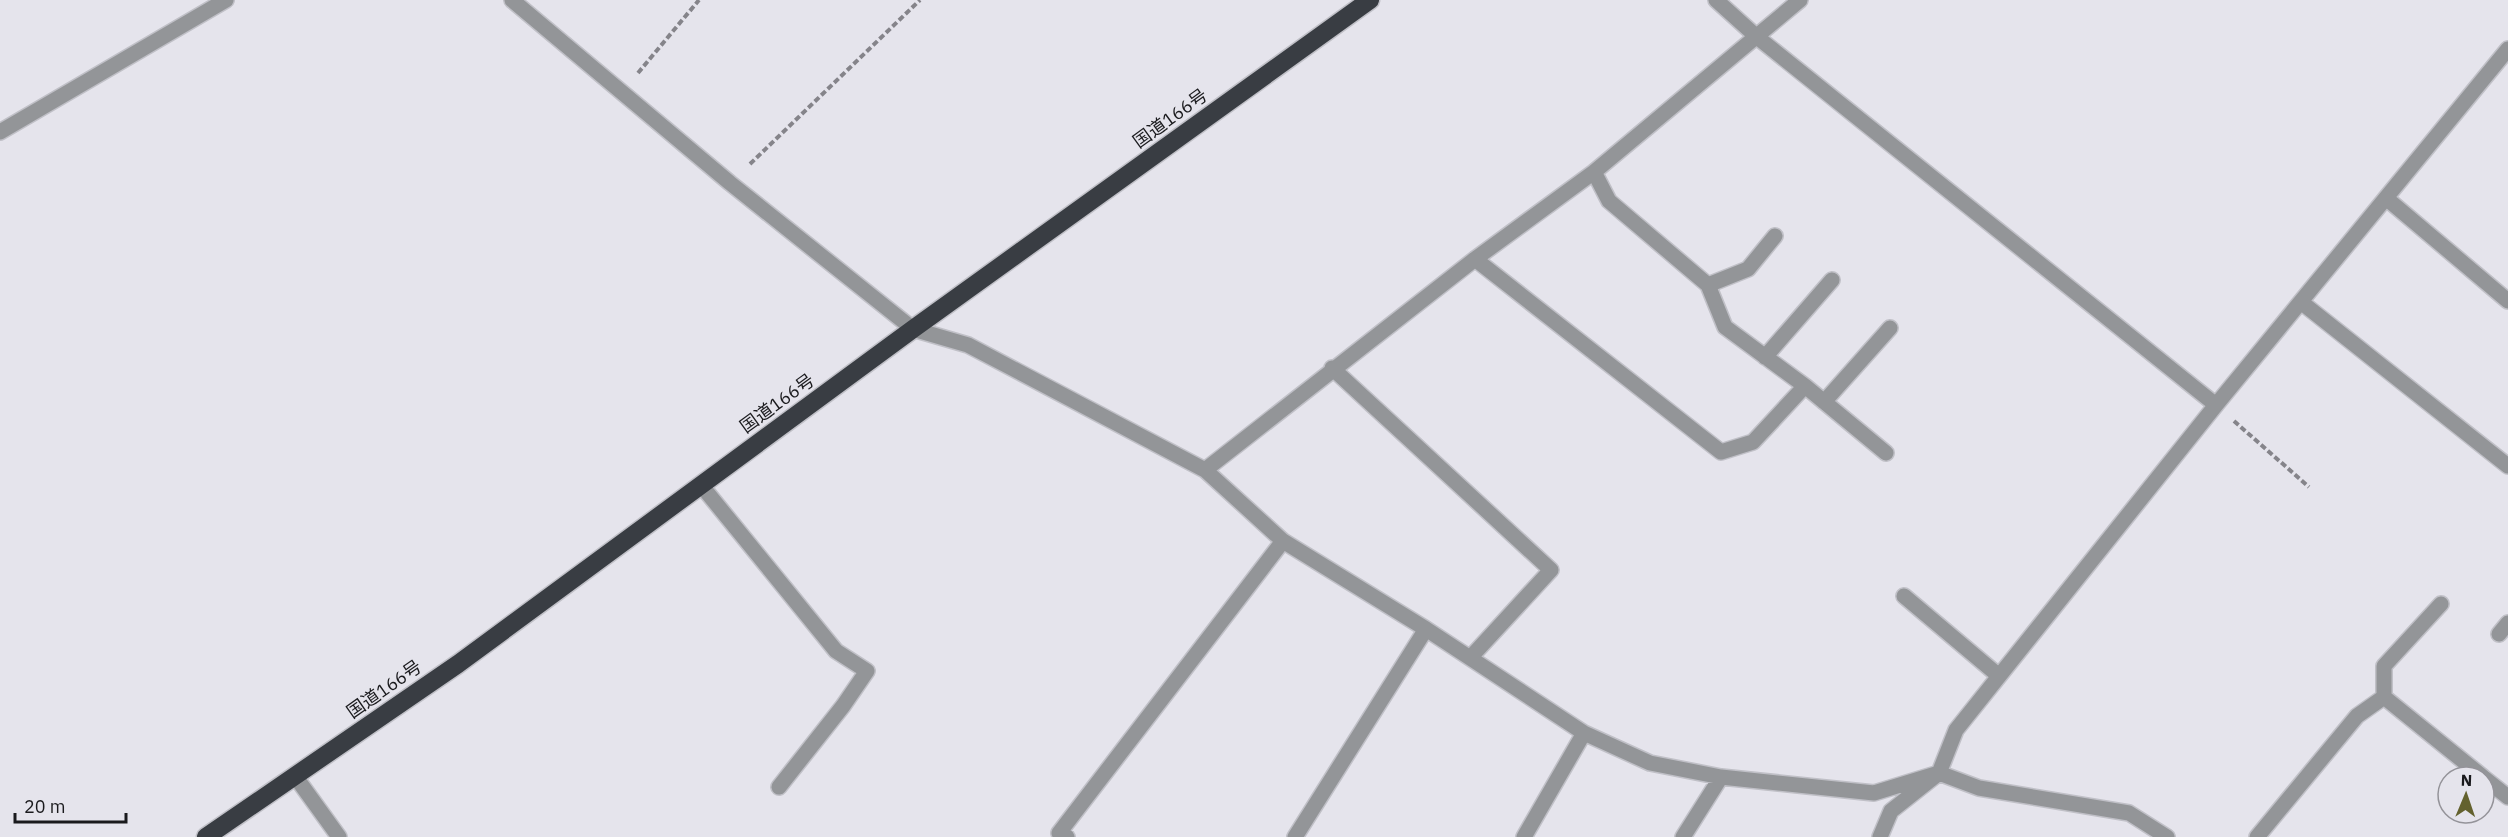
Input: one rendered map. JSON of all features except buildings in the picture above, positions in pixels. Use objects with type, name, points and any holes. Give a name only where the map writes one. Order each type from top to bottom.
[{"type":"highway","name":"国道166号","points":[[206,837],[458,664],[913,329],[1370,0]]},
{"type":"street","points":[[0,132],[226,0]]},
{"type":"street","points":[[512,0],[730,183],[913,329],[968,345],[1205,470],[1283,541],[1426,629],[1584,733],[1650,763],[1721,777],[1874,793],[1939,772],[1979,788],[2128,813],[2167,837]]},
{"type":"street","points":[[1716,0],[1757,37],[2216,405]]},
{"type":"street","points":[[1205,470],[1332,368],[1474,259],[1594,172],[1800,0]]},
{"type":"street","points":[[1880,837],[1891,811],[1939,772],[1956,730],[2216,405],[2508,49]]},
{"type":"street","points":[[1594,172],[1609,201],[1708,285],[1725,327],[1805,386],[1886,453]]},
{"type":"street","points":[[2385,198],[2508,301]]},
{"type":"street","points":[[1708,285],[1748,269],[1775,236]]},
{"type":"street","points":[[1474,259],[1721,452],[1753,442],[1805,386]]},
{"type":"street","points":[[1765,357],[1832,280]]},
{"type":"street","points":[[2301,302],[2508,466]]},
{"type":"street","points":[[1824,402],[1890,328]]},
{"type":"street","points":[[1332,368],[1551,570],[1470,658]]},
{"type":"street","points":[[701,485],[836,651],[867,672],[779,787]]},
{"type":"street","points":[[1061,836],[1283,541]]},
{"type":"street","points":[[1904,596],[1999,676]]},
{"type":"street","points":[[2384,697],[2385,666],[2441,604]]},
{"type":"street","points":[[1295,837],[1426,629]]},
{"type":"street","points":[[2384,697],[2469,765]]},
{"type":"street","points":[[2257,837],[2357,716],[2384,697]]},
{"type":"street","points":[[1524,837],[1584,733]]},
{"type":"street","points":[[295,776],[339,837]]},
{"type":"street","points":[[1683,837],[1721,777]]},
{"type":"street","points":[[2496,787],[2508,797]]},
{"type":"path","points":[[622,92],[699,0]]},
{"type":"path","points":[[730,183],[920,0]]},
{"type":"path","points":[[2216,405],[2309,487]]}]
